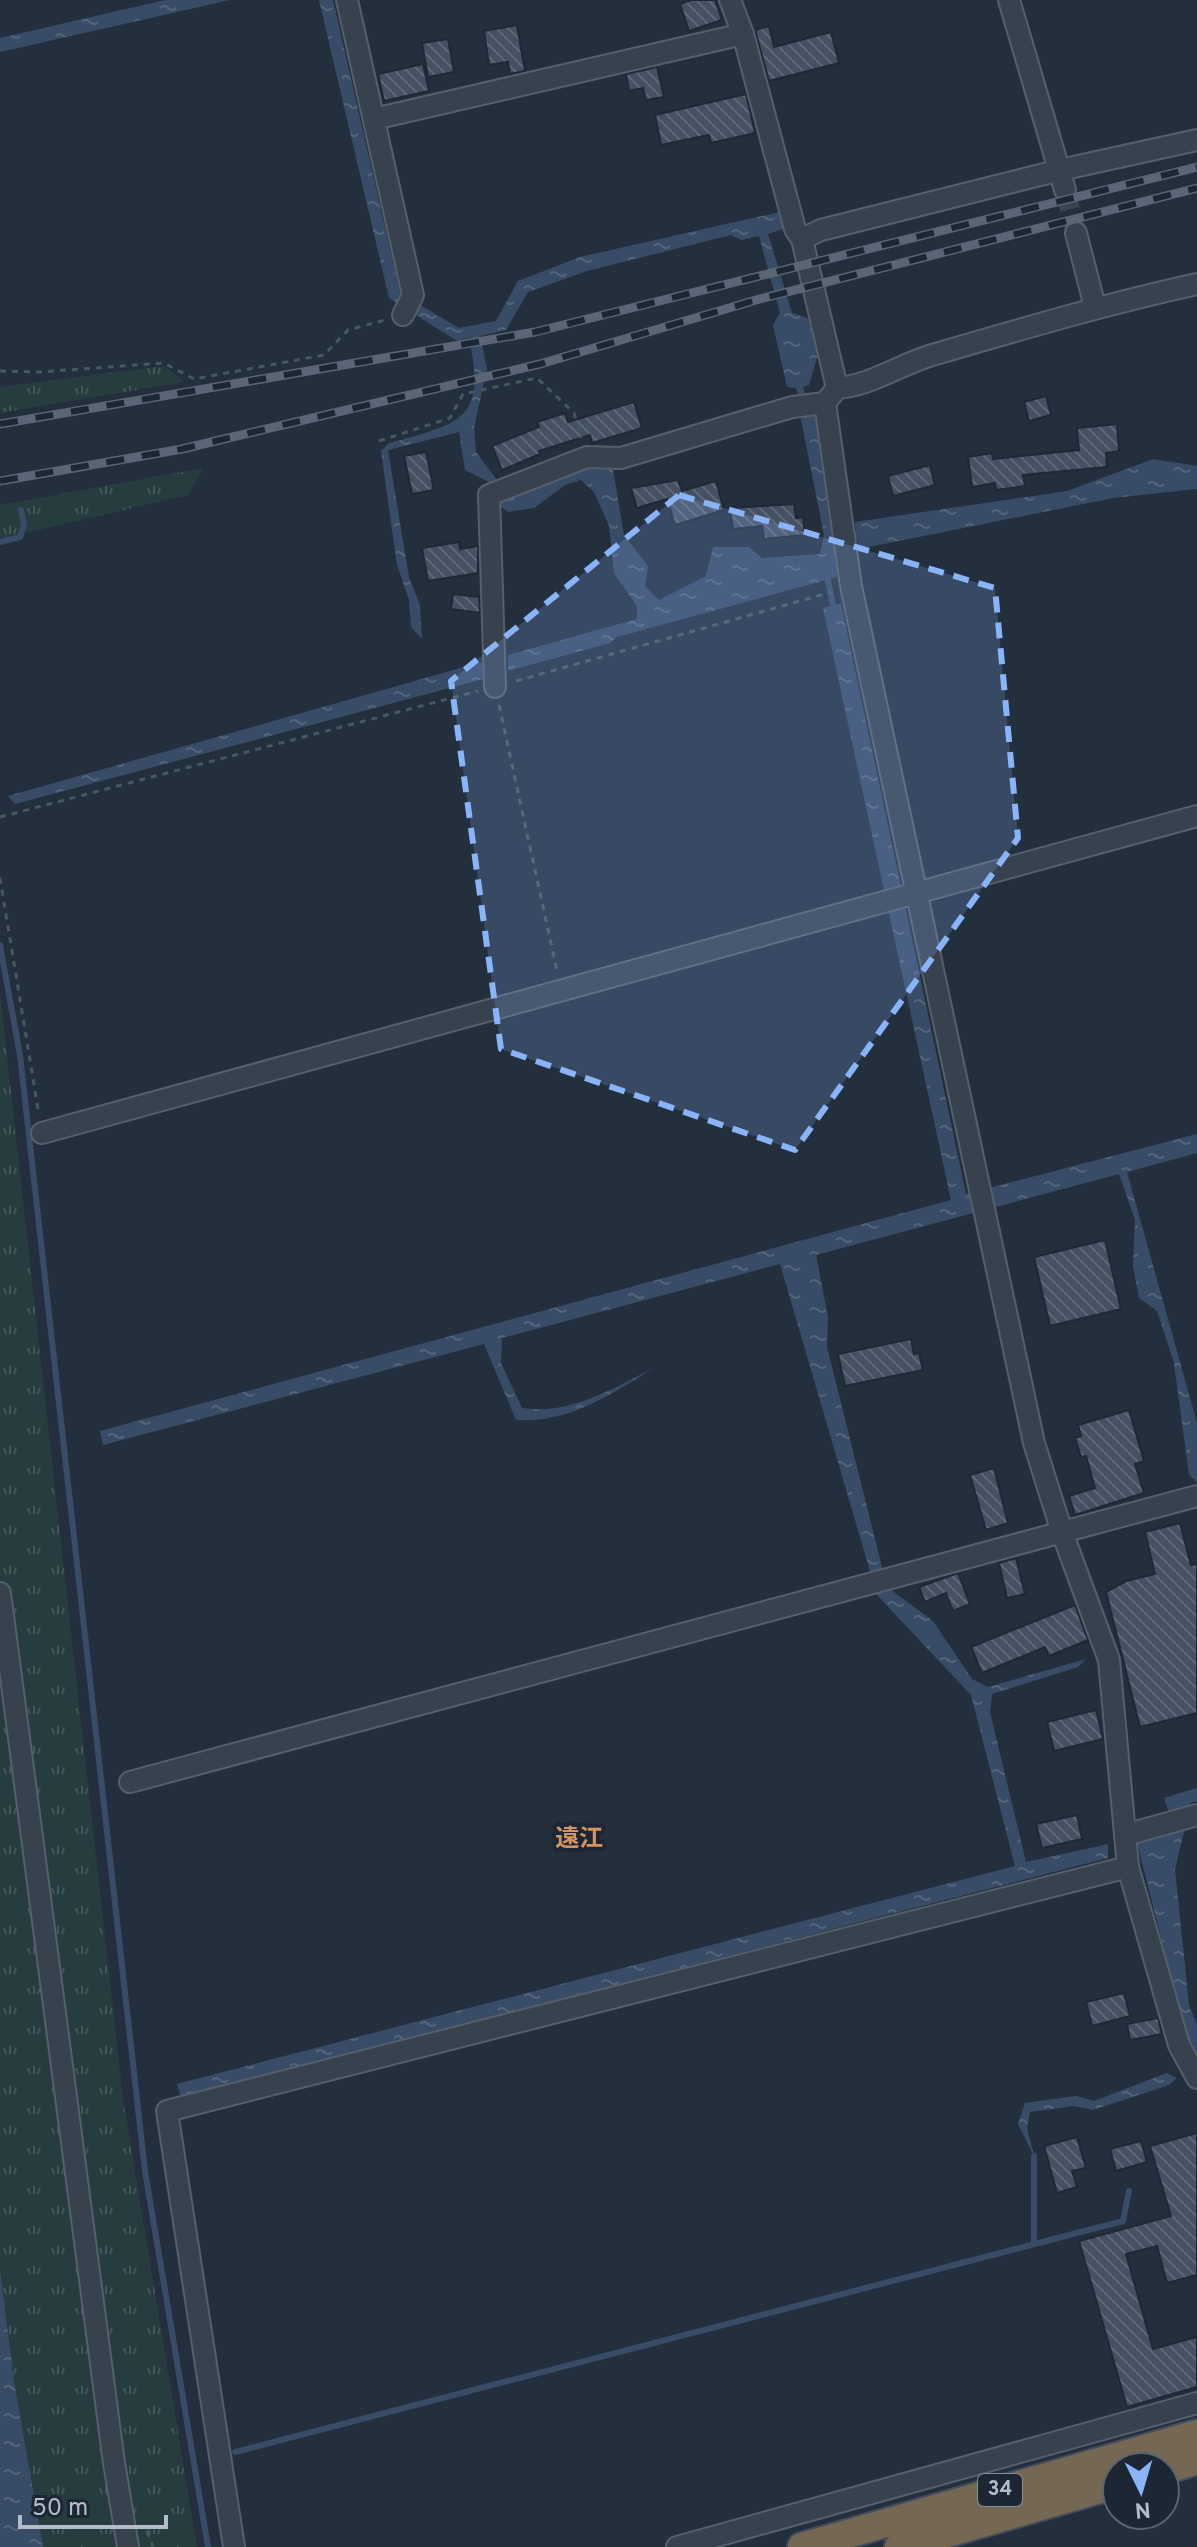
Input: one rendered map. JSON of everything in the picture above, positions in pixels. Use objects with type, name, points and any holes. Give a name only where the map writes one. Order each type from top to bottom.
[{"type":"highway","name":"34","points":[[802,2547],[1197,2434]]},
{"type":"highway","name":"34","points":[[899,2547],[1101,2489]]},
{"type":"street","points":[[347,0],[413,295],[403,315]]},
{"type":"street","points":[[730,0],[743,34],[795,229],[802,239],[817,401],[845,548],[913,896],[1034,1443],[1062,1532],[1109,1660],[1128,1867],[1179,2045],[1197,2078]]},
{"type":"street","points":[[1009,0],[1065,190]]},
{"type":"street","points":[[374,119],[743,34]]},
{"type":"street","points":[[802,239],[821,230],[1060,170],[1197,140]]},
{"type":"street","points":[[1076,233],[1095,307]]},
{"type":"street","points":[[494,674],[489,495],[587,457],[621,458],[817,401],[857,386],[895,366],[1095,307],[1197,284]]},
{"type":"street","points":[[42,1133],[882,905],[1197,816]]},
{"type":"street","points":[[130,1782],[1197,1496]]},
{"type":"street","points":[[0,1593],[111,2447],[128,2547]]},
{"type":"street","points":[[1125,1835],[1196,1815]]},
{"type":"street","points":[[234,2547],[167,2111],[1128,1867]]},
{"type":"street","points":[[677,2547],[1197,2403]]},
{"type":"path","points":[[0,371],[40,372],[164,363],[194,379],[324,355],[348,330],[403,315]]},
{"type":"path","points":[[379,441],[450,418],[463,394],[537,378],[574,413],[587,457]]},
{"type":"path","points":[[0,817],[494,674],[823,594]]},
{"type":"path","points":[[494,674],[561,991]]},
{"type":"path","points":[[0,878],[42,1133]]},
{"type":"highlighted area","points":[[679,495],[995,588],[1018,838],[795,1150],[501,1049],[451,681]]},
{"type":"green space","points":[[165,366],[184,382],[0,413],[0,387]]},
{"type":"green space","points":[[203,468],[188,495],[0,539],[0,505]]},
{"type":"green space","points":[[0,993],[123,2099],[197,2547],[43,2547],[14,2381],[0,2270]]},
{"type":"water","points":[[165,0],[230,0],[0,52],[0,38]]},
{"type":"water","points":[[319,0],[333,0],[400,293],[459,328],[496,321],[518,281],[580,257],[780,212],[783,229],[768,234],[792,313],[808,318],[818,354],[809,385],[803,387],[809,412],[814,411],[835,532],[856,530],[855,522],[1067,491],[1153,459],[1197,466],[1197,489],[1113,498],[859,549],[857,539],[834,544],[837,577],[617,637],[610,643],[508,671],[508,655],[637,619],[637,606],[614,573],[609,526],[594,492],[581,480],[565,485],[534,508],[508,512],[498,505],[502,494],[574,468],[613,470],[624,535],[648,566],[645,586],[659,600],[706,576],[713,547],[749,547],[762,558],[820,554],[824,535],[800,415],[804,413],[796,388],[787,387],[773,325],[780,313],[759,236],[741,240],[731,235],[587,271],[528,292],[506,330],[480,336],[487,368],[474,428],[476,452],[497,480],[491,483],[465,470],[459,432],[388,450],[409,577],[420,605],[422,639],[411,627],[409,600],[397,565],[381,451],[388,444],[432,431],[462,415],[470,404],[474,388],[474,366],[469,338],[457,341],[389,298]]},
{"type":"water","points":[[841,603],[966,1194],[1197,1134],[1197,1153],[1127,1172],[1197,1423],[1197,1482],[1189,1475],[1174,1363],[1157,1311],[1139,1298],[1133,1266],[1135,1220],[1119,1174],[816,1255],[828,1317],[827,1347],[887,1587],[933,1621],[972,1679],[988,1687],[1086,1659],[1078,1667],[992,1694],[990,1712],[1026,1862],[1108,1844],[1108,1858],[181,2097],[177,2084],[1015,1866],[971,1695],[877,1595],[780,1264],[502,1338],[501,1363],[522,1408],[558,1408],[574,1404],[607,1392],[654,1368],[588,1405],[553,1417],[516,1420],[484,1344],[103,1445],[100,1431],[951,1200],[823,608]]},
{"type":"water","points":[[482,662],[483,679],[15,804],[8,796]]},
{"type":"water","points":[[1197,1788],[1197,1801],[1191,1803],[1175,1869],[1189,2005],[1197,2025],[1197,2053],[1184,2028],[1137,1843],[1166,1835],[1169,1813],[1164,1798]]},
{"type":"water","points":[[1167,2073],[1177,2078],[1169,2085],[1093,2110],[1074,2106],[1030,2112],[1027,2128],[1034,2156],[1018,2124],[1025,2103],[1076,2096],[1094,2101]]},
{"type":"water","points":[[0,2270],[14,2381],[43,2547],[0,2547]]},
{"type":"building","points":[[691,0],[715,0],[722,20],[689,31],[680,4]]},
{"type":"building","points":[[517,25],[525,71],[510,74],[508,62],[489,65],[484,31]]},
{"type":"building","points":[[769,26],[774,47],[831,32],[839,63],[769,81],[755,30]]},
{"type":"building","points":[[448,39],[454,72],[428,77],[422,43]]},
{"type":"building","points":[[423,64],[429,91],[384,101],[378,74]]},
{"type":"building","points":[[657,67],[664,97],[646,100],[643,88],[629,91],[626,74]]},
{"type":"building","points":[[746,94],[755,133],[711,143],[709,135],[661,145],[655,115]]},
{"type":"building","points":[[1046,396],[1051,415],[1029,421],[1024,402]]},
{"type":"building","points":[[634,402],[642,428],[592,443],[590,435],[539,451],[540,454],[502,470],[492,446],[539,427],[537,422],[565,413],[568,422]]},
{"type":"building","points":[[1117,424],[1119,451],[1106,453],[1107,467],[1023,475],[1025,486],[996,490],[995,483],[972,487],[968,457],[992,453],[993,459],[1079,450],[1077,428]]},
{"type":"building","points":[[426,452],[434,490],[412,494],[404,456]]},
{"type":"building","points":[[930,465],[935,485],[893,496],[888,476]]},
{"type":"building","points":[[678,480],[682,491],[716,481],[724,510],[675,525],[667,499],[637,508],[631,488]]},
{"type":"building","points":[[794,504],[796,518],[803,517],[805,535],[764,539],[762,526],[733,529],[730,508]]},
{"type":"building","points":[[459,542],[460,549],[478,546],[478,573],[428,581],[422,548]]},
{"type":"building","points":[[453,594],[479,597],[480,613],[451,609]]},
{"type":"building","points":[[1105,1240],[1121,1309],[1050,1326],[1034,1257]]},
{"type":"building","points":[[911,1339],[914,1354],[919,1353],[923,1370],[845,1386],[838,1354]]},
{"type":"building","points":[[1129,1410],[1144,1461],[1135,1464],[1144,1493],[1075,1515],[1069,1496],[1095,1488],[1086,1456],[1081,1457],[1075,1438],[1081,1436],[1078,1425]]},
{"type":"building","points":[[994,1468],[1008,1523],[986,1530],[970,1475]]},
{"type":"building","points":[[1180,1523],[1191,1565],[1197,1564],[1197,1713],[1140,1727],[1106,1592],[1126,1581],[1155,1574],[1145,1532]]},
{"type":"building","points":[[1016,1558],[1025,1594],[1007,1598],[999,1563]]},
{"type":"building","points":[[958,1573],[970,1604],[953,1611],[946,1593],[925,1602],[919,1587]]},
{"type":"building","points":[[1075,1605],[1088,1640],[1049,1656],[1045,1647],[982,1673],[971,1647]]},
{"type":"building","points":[[1096,1710],[1103,1739],[1054,1751],[1047,1722]]},
{"type":"building","points":[[1077,1815],[1082,1839],[1042,1848],[1036,1824]]},
{"type":"building","points":[[1124,1993],[1130,2016],[1092,2026],[1086,2002]]},
{"type":"building","points":[[1158,2018],[1162,2034],[1130,2040],[1127,2024]]},
{"type":"building","points":[[1197,2133],[1197,2275],[1167,2283],[1157,2246],[1126,2254],[1153,2349],[1197,2337],[1197,2387],[1127,2407],[1079,2241],[1171,2216],[1150,2146]]},
{"type":"building","points":[[1077,2137],[1086,2168],[1072,2171],[1077,2187],[1057,2193],[1044,2146]]},
{"type":"building","points":[[1141,2141],[1147,2162],[1116,2171],[1110,2149]]},
{"type":"waterway","points":[[0,542],[20,537],[24,525],[21,510]]},
{"type":"waterway","points":[[828,580],[833,605]]},
{"type":"waterway","points":[[0,945],[20,1055],[145,2171],[208,2547]]},
{"type":"waterway","points":[[1034,2156],[1034,2244]]},
{"type":"waterway","points":[[235,2452],[1123,2221],[1129,2191]]},
{"type":"tunnel","points":[[1065,190],[1076,233]]},
{"type":"railway","points":[[0,424],[535,332],[1197,167]]},
{"type":"railway","points":[[0,481],[182,449],[540,364],[756,300],[1197,188]]},
{"type":"district","name":"遠江","points":[[579,1840]]}]
